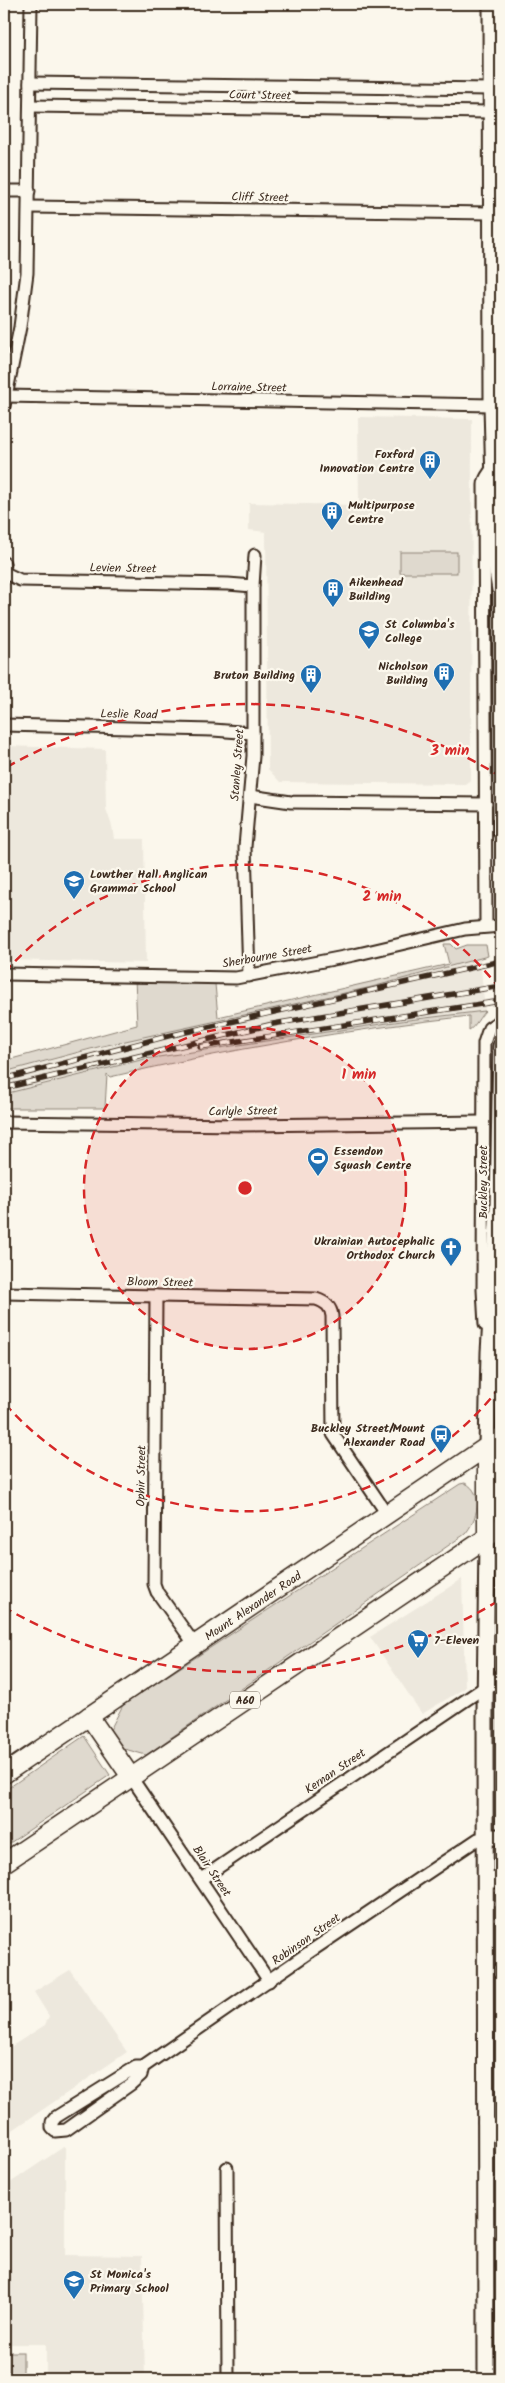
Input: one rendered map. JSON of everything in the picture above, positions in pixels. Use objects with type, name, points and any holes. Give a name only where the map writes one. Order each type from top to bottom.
[{"type":"main road","points":[[495,10],[490,112],[496,195],[492,405],[496,565],[501,588],[501,831]]},
{"type":"main road","name":"Buckley Street","points":[[486,2379],[485,1687],[494,1653],[494,1442],[489,1352],[498,1208],[501,1046]]},
{"type":"main road","name":"Buckley Street","points":[[498,1208],[501,1258]]},
{"type":"main road","name":"Mount Alexander Road","points":[[5,1772],[494,1442]]},
{"type":"main road","name":"A60","points":[[4,1863],[494,1533]]},
{"type":"main road","points":[[485,1687],[492,1682],[501,1682]]},
{"type":"main road","points":[[89,1716],[131,1777]]},
{"type":"main road","points":[[486,1837],[501,1837]]},
{"type":"main road","points":[[486,1880],[501,1880]]},
{"type":"main road","points":[[486,2122],[501,2121]]},
{"type":"main road","points":[[486,2122],[501,2136]]},
{"type":"street","points":[[5,401],[24,298],[29,191],[31,4]]},
{"type":"street","name":"Court Street","points":[[30,83],[491,89]]},
{"type":"street","name":"Court Street","points":[[30,106],[490,112]]},
{"type":"street","points":[[4,191],[29,191]]},
{"type":"street","name":"Cliff Street","points":[[28,207],[496,213]]},
{"type":"street","name":"Lorraine Street","points":[[5,401],[492,405]]},
{"type":"street","points":[[486,926],[484,479],[492,470],[494,462]]},
{"type":"street","name":"Stanley Street","points":[[249,976],[245,847],[253,733],[253,586],[255,555]]},
{"type":"street","name":"Levien Street","points":[[4,563],[5,573],[20,580],[253,586]]},
{"type":"street","name":"Leslie Road","points":[[4,725],[213,730],[253,733]]},
{"type":"street","points":[[250,796],[291,802],[486,804]]},
{"type":"street","name":"Sherbourne Street","points":[[4,974],[225,979],[249,976],[486,926],[501,926]]},
{"type":"street","name":"Buckley Street","points":[[489,1352],[483,1290],[484,1041],[489,1028],[501,1020]]},
{"type":"street","name":"Carlyle Street","points":[[4,1122],[221,1125],[483,1122]]},
{"type":"street","name":"Bloom Street","points":[[4,1293],[316,1299],[324,1302],[332,1311],[333,1434],[387,1514]]},
{"type":"street","name":"Ophir Street","points":[[156,1296],[154,1584],[157,1592],[195,1645]]},
{"type":"street","name":"Kernan Street","points":[[201,1879],[485,1687]]},
{"type":"street","name":"Blair Street","points":[[131,1777],[269,1981]]},
{"type":"street","name":"Robinson Street","points":[[144,2067],[136,2067],[56,2118],[52,2122],[52,2128],[55,2131],[66,2130],[131,2084],[140,2076],[144,2067],[478,1839],[486,1837]]},
{"type":"street","points":[[227,2168],[228,2379]]},
{"type":"shaded area","name":"St Columba's College","points":[[358,417],[472,419],[471,779],[466,784],[280,782],[268,769],[266,532],[249,530],[249,503],[359,505]]},
{"type":"shaded area","points":[[400,552],[457,552],[457,573],[400,573]]},
{"type":"shaded area","name":"Lowther Hall Anglican Grammar School","points":[[4,746],[105,749],[106,809],[114,839],[144,839],[146,963],[4,960]]},
{"type":"shaded area","points":[[444,944],[451,944],[456,949],[467,945],[486,945],[488,956],[372,987],[98,1047],[4,1072],[4,1061],[137,1025],[135,978],[215,984],[218,1017],[449,964]]},
{"type":"shaded area","points":[[480,958],[485,1011],[408,1020],[145,1059],[4,1094],[4,1072],[150,1035],[372,987]]},
{"type":"shaded area","points":[[485,1011],[469,1030],[469,1016],[289,1041],[110,1077],[107,1074],[105,1108],[4,1108],[4,1094],[145,1059],[408,1020]]},
{"type":"shaded area","points":[[465,1483],[475,1493],[477,1507],[473,1522],[465,1534],[146,1755],[121,1748],[110,1730],[123,1705],[460,1484]]},
{"type":"shaded area","points":[[501,1556],[501,1646],[497,1640],[496,1560]]},
{"type":"shaded area","name":"7-Eleven","points":[[462,1579],[465,1688],[422,1714],[370,1637]]},
{"type":"shaded area","points":[[496,1689],[501,1689],[501,1821],[494,1820],[491,1815],[493,1693]]},
{"type":"shaded area","points":[[84,1736],[110,1775],[4,1847],[4,1791]]},
{"type":"shaded area","points":[[497,1890],[501,1890],[501,2110],[497,2111],[492,2106],[492,1894]]},
{"type":"shaded area","points":[[70,1970],[127,2052],[4,2136],[4,2051],[45,2025],[49,2016],[34,1992]]},
{"type":"shaded area","name":"St Monica's Primary School","points":[[65,2146],[65,2255],[142,2256],[145,2379],[46,2379],[46,2344],[4,2344],[4,2187]]},
{"type":"shaded area","points":[[496,2156],[501,2156],[501,2379],[494,2379],[494,2162]]},
{"type":"shaded area","points":[[4,2352],[23,2352],[23,2374],[4,2374]]},
{"type":"railway","points":[[4,1079],[168,1036],[501,961]]},
{"type":"railway","points":[[4,1088],[273,1024],[501,986]]},
{"type":"railway","points":[[200,1047],[501,1001]]},
{"type":"place","name":"Foxford Innovation Centre","points":[[430,480]]},
{"type":"place","name":"Multipurpose Centre","points":[[332,531]]},
{"type":"place","name":"Aikenhead Building","points":[[333,608]]},
{"type":"place","name":"St Columba's College","points":[[369,650]]},
{"type":"place","name":"Nicholson Building","points":[[444,692]]},
{"type":"place","name":"Bruton Building","points":[[311,694]]},
{"type":"place","name":"Lowther Hall Anglican Grammar School","points":[[74,900]]},
{"type":"place","name":"Essendon Squash Centre","points":[[318,1177]]},
{"type":"place","name":"Ukrainian Autocephalic Orthodox Church","points":[[451,1267]]},
{"type":"place","name":"Buckley Street/Mount Alexander Road","points":[[441,1454]]},
{"type":"place","name":"7-Eleven","points":[[418,1659]]},
{"type":"place","name":"St Monica's Primary School","points":[[74,2300]]}]
